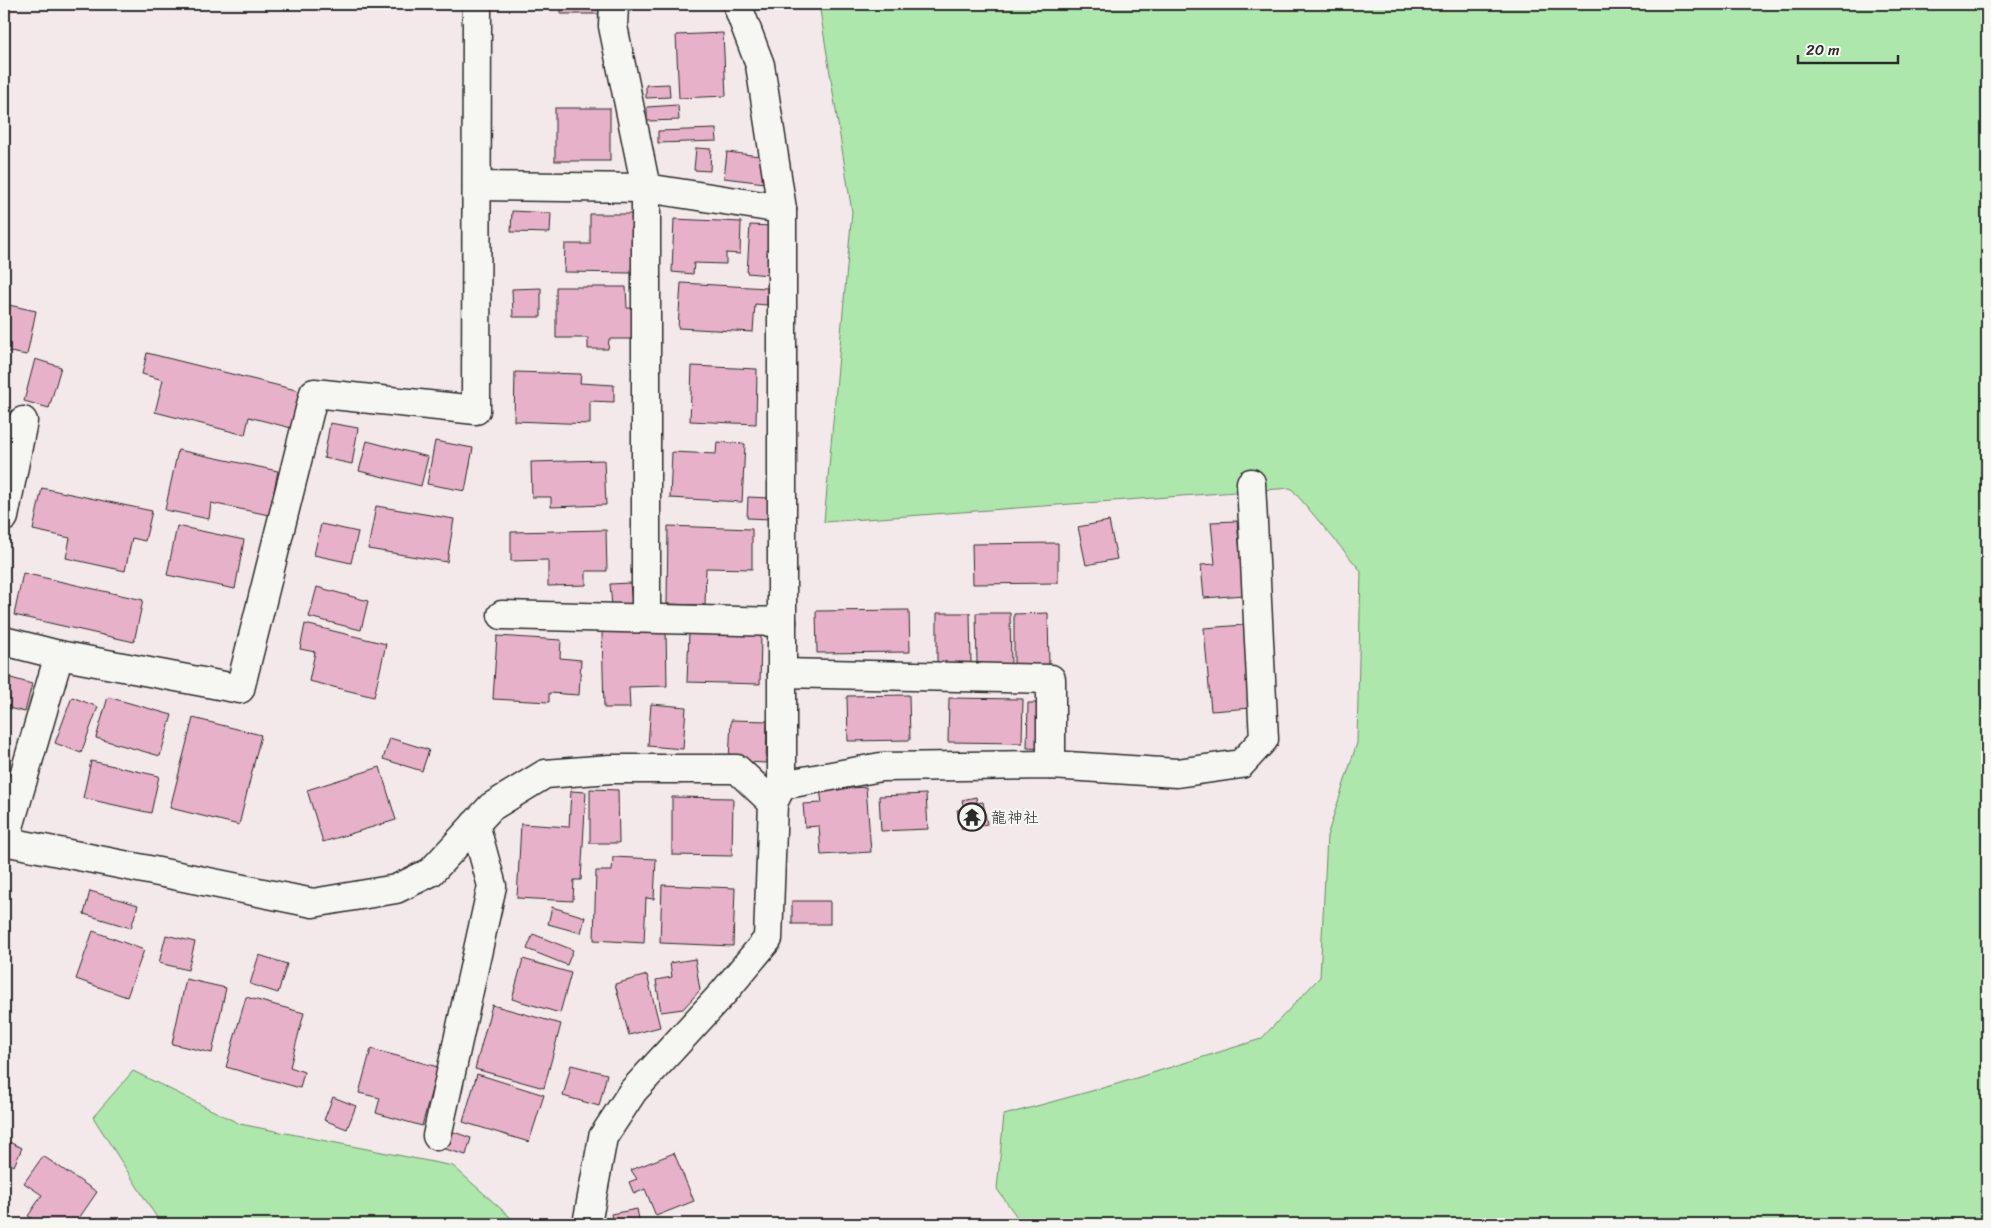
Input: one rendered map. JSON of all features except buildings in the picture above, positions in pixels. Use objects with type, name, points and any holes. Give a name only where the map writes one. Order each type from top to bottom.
[{"type":"street","points":[[4,641],[58,654],[240,689],[314,393],[476,410],[477,4]]},
{"type":"street","points":[[614,4],[613,26],[646,188],[646,618]]},
{"type":"street","points":[[587,1224],[603,1137],[633,1091],[724,992],[768,939],[782,673],[782,208],[760,65],[737,4]]},
{"type":"street","points":[[477,186],[646,188],[782,208]]},
{"type":"street","points":[[4,517],[23,421]]},
{"type":"street","points":[[58,654],[4,841],[313,903],[396,889],[431,872],[492,807],[545,774],[610,769],[737,769],[777,794],[880,767],[1050,764],[1177,773],[1241,764],[1264,739],[1251,483]]},
{"type":"street","points":[[502,615],[782,622]]},
{"type":"street","points":[[782,673],[1051,679],[1050,764]]},
{"type":"street","points":[[437,1136],[492,886],[475,824]]},
{"type":"green space","points":[[819,4],[1987,4],[1987,1224],[1022,1224],[997,1189],[1004,1115],[1117,1084],[1261,1039],[1320,977],[1327,836],[1357,743],[1361,571],[1291,488],[824,522],[852,212]]},
{"type":"green space","points":[[133,1071],[240,1124],[453,1166],[518,1224],[161,1224],[93,1117]]},
{"type":"place","name":"龍神社","points":[[972,817]]}]
